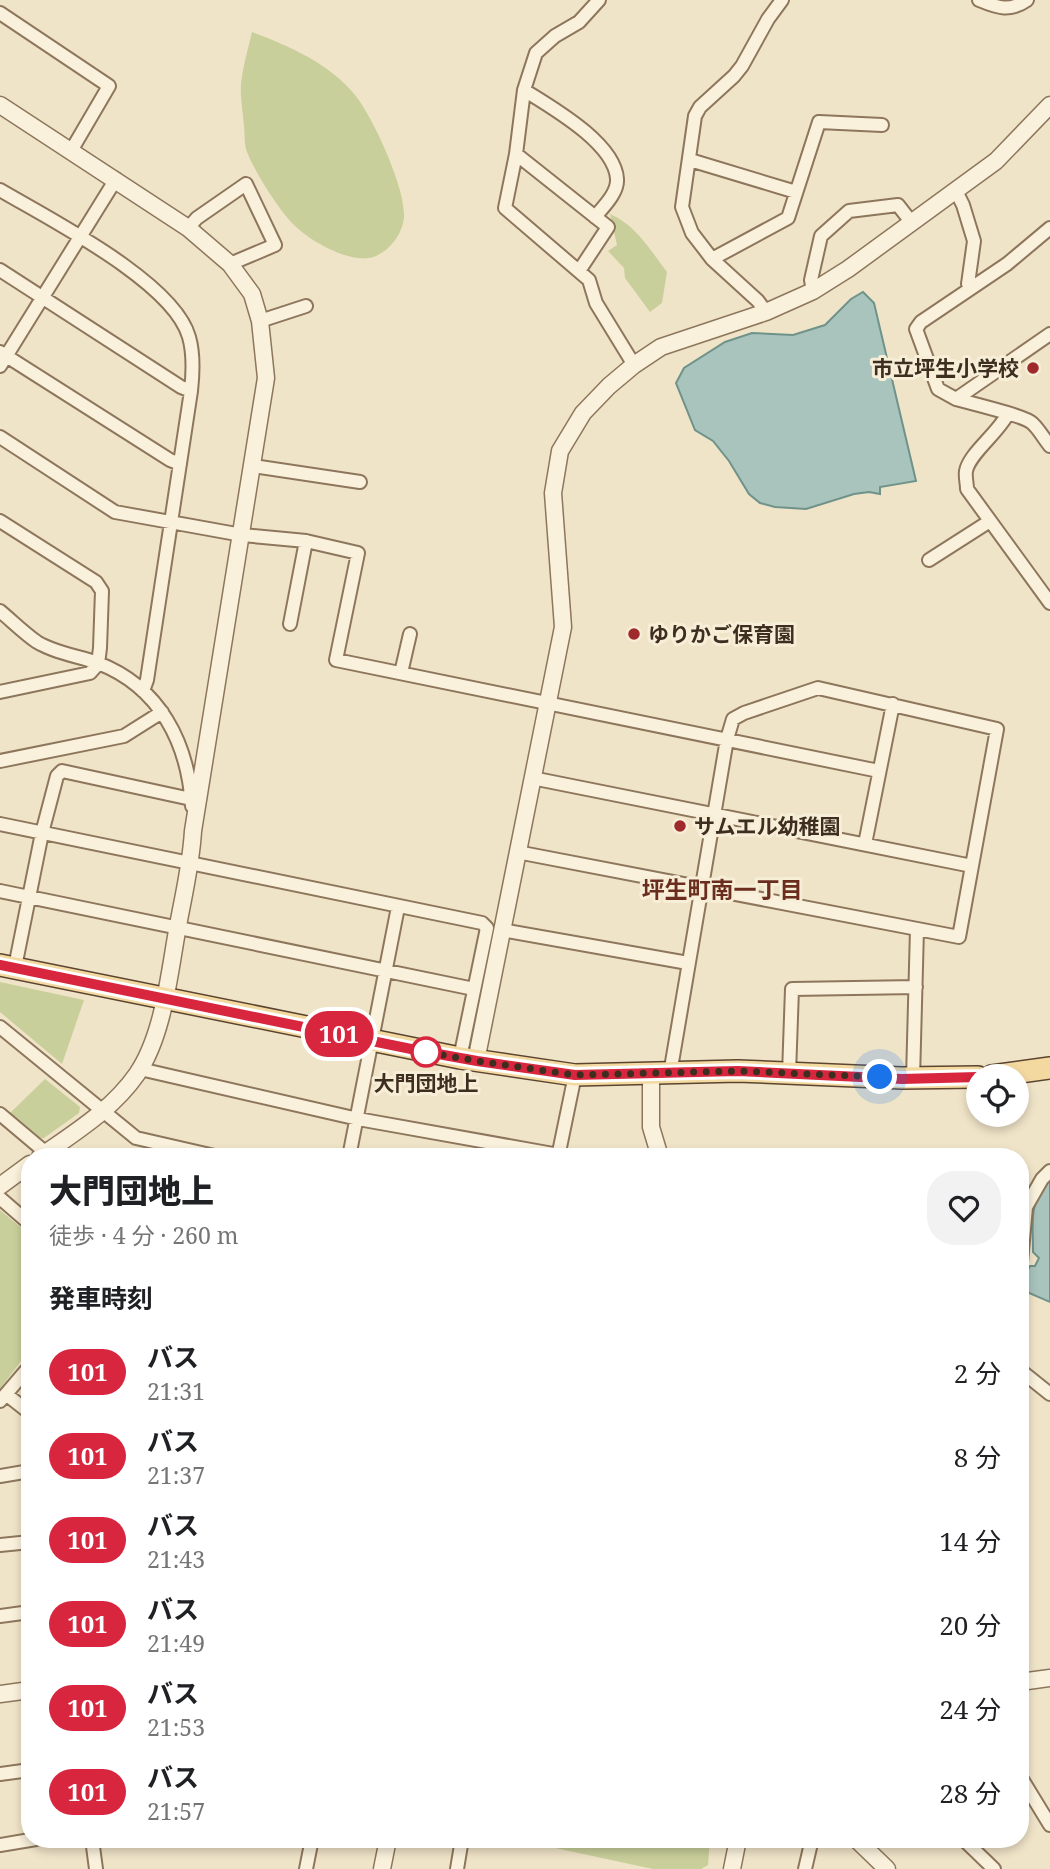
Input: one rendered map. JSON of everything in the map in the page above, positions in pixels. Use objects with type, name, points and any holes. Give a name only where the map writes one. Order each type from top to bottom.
[{"type":"main road","points":[[8,966],[468,1060],[575,1075],[738,1071],[913,1079],[966,1077]]},
{"type":"main road","points":[[1029,1072],[1050,1069]]},
{"type":"street","points":[[598,0],[579,22],[555,36],[536,53],[524,90],[516,153],[505,208],[589,280],[596,303],[634,365]]},
{"type":"street","points":[[766,313],[740,283],[712,259],[692,233],[682,207],[695,116],[700,107],[742,66],[763,27],[782,0]]},
{"type":"street","points":[[979,0],[1002,9],[1018,7],[1027,0]]},
{"type":"street","points":[[0,13],[109,86],[71,151]]},
{"type":"street","points":[[524,90],[566,117],[606,152],[613,164],[618,181],[612,195],[595,217]]},
{"type":"street","points":[[0,105],[188,228],[230,264],[252,295],[260,321],[266,378],[193,831]]},
{"type":"street","points":[[468,1060],[502,930],[563,627],[553,493],[559,451],[583,413],[634,365],[660,348],[766,313],[813,291],[996,161],[1050,105]]},
{"type":"street","points":[[712,259],[788,218],[819,122],[882,125]]},
{"type":"street","points":[[516,153],[608,227],[579,271]]},
{"type":"street","points":[[690,160],[796,192]]},
{"type":"street","points":[[116,179],[2,358],[180,464]]},
{"type":"street","points":[[188,228],[197,218],[246,184],[275,245],[230,264]]},
{"type":"street","points":[[0,190],[149,282],[179,315],[189,336],[193,364],[191,391],[147,680],[143,691]]},
{"type":"street","points":[[957,191],[974,241],[968,284],[971,287]]},
{"type":"street","points":[[813,291],[811,280],[821,236],[849,211],[898,205],[912,223]]},
{"type":"street","points":[[1050,228],[1007,264],[921,322],[916,330],[938,389],[956,399],[1007,415],[1023,417],[1032,423],[1050,446]]},
{"type":"street","points":[[0,270],[191,391]]},
{"type":"street","points":[[260,321],[306,306]]},
{"type":"street","points":[[956,399],[1050,334]]},
{"type":"street","points":[[1007,415],[1000,428],[970,461],[965,473],[968,489],[1050,603]]},
{"type":"street","points":[[0,437],[115,512],[242,535],[306,541],[358,553],[335,660],[879,771]]},
{"type":"street","points":[[253,466],[360,482]]},
{"type":"street","points":[[0,521],[96,582],[102,591],[98,663],[90,673],[0,692]]},
{"type":"street","points":[[929,560],[990,521]]},
{"type":"street","points":[[290,624],[306,541]]},
{"type":"street","points":[[0,611],[38,642],[68,655],[98,663],[143,691],[162,712],[177,735],[190,780],[192,863],[163,1011],[140,1069],[104,1112],[55,1148]]},
{"type":"street","points":[[401,673],[410,634]]},
{"type":"street","points":[[517,852],[702,887],[959,937],[997,729],[818,688],[733,719],[727,739],[702,887],[688,963],[651,1127],[657,1148]]},
{"type":"street","points":[[864,844],[893,704]]},
{"type":"street","points":[[0,761],[124,736],[162,712]]},
{"type":"street","points":[[8,966],[29,898],[57,776],[62,771],[191,799]]},
{"type":"street","points":[[532,778],[972,866]]},
{"type":"street","points":[[0,824],[482,923],[487,928],[474,989],[468,1060]]},
{"type":"street","points":[[0,891],[474,989]]},
{"type":"street","points":[[351,1148],[398,907]]},
{"type":"street","points":[[913,1079],[917,929]]},
{"type":"street","points":[[502,930],[688,963]]},
{"type":"street","points":[[789,1074],[792,989],[916,987]]},
{"type":"street","points":[[0,1027],[136,1139],[178,1148]]},
{"type":"street","points":[[140,1069],[358,1119],[515,1148]]},
{"type":"street","points":[[560,1148],[575,1075]]},
{"type":"street","points":[[0,1114],[38,1148]]},
{"type":"street","points":[[0,1186],[21,1171]]},
{"type":"street","points":[[1029,1202],[1050,1171]]},
{"type":"street","points":[[0,1198],[21,1216]]},
{"type":"street","points":[[21,1377],[3,1398],[21,1408]]},
{"type":"street","points":[[1029,1377],[1050,1394]]},
{"type":"street","points":[[0,1476],[21,1472]]},
{"type":"street","points":[[0,1545],[21,1543]]},
{"type":"street","points":[[0,1616],[21,1613]]},
{"type":"street","points":[[1029,1681],[1050,1678]]},
{"type":"street","points":[[0,1694],[21,1691]]},
{"type":"street","points":[[0,1774],[21,1771]]},
{"type":"street","points":[[1029,1791],[1050,1825]]},
{"type":"street","points":[[0,1845],[21,1842]]},
{"type":"street","points":[[93,1848],[96,1869]]},
{"type":"street","points":[[306,1869],[310,1848]]},
{"type":"street","points":[[382,1869],[386,1848]]},
{"type":"street","points":[[457,1869],[461,1848]]},
{"type":"street","points":[[732,1869],[736,1848]]},
{"type":"street","points":[[805,1869],[810,1848]]},
{"type":"street","points":[[865,1848],[887,1869]]},
{"type":"street","points":[[972,1848],[994,1869]]},
{"type":"green space","points":[[252,32],[321,65],[345,84],[371,119],[400,189],[404,217],[396,239],[378,255],[358,258],[346,255],[310,238],[287,218],[255,169],[245,146],[241,94]]},
{"type":"green space","points":[[610,214],[635,232],[667,272],[662,303],[650,312],[625,278],[624,268],[608,251],[617,245]]},
{"type":"green space","points":[[0,982],[84,1000],[62,1064],[0,1012]]},
{"type":"green space","points":[[45,1079],[80,1107],[79,1113],[39,1139],[9,1114]]},
{"type":"green space","points":[[0,1210],[21,1228],[21,1361],[0,1389]]},
{"type":"green space","points":[[555,1848],[709,1848],[708,1865],[701,1869],[653,1869]]},
{"type":"water","points":[[863,292],[874,303],[916,481],[880,487],[880,494],[854,494],[806,509],[760,503],[749,494],[713,441],[695,430],[676,383],[684,368],[725,342],[752,333],[793,335],[825,325],[851,299]]},
{"type":"water","points":[[1050,1177],[1050,1302],[1029,1293],[1029,1268],[1035,1266],[1039,1258],[1033,1252],[1033,1213]]},
{"type":"bus line","name":"101","points":[[0,965],[416,1050],[575,1075],[738,1071],[902,1079],[966,1078]]},
{"type":"place","name":"市立坪生小学校","points":[[1033,368]]},
{"type":"place","name":"ゆりかご保育園","points":[[634,634]]},
{"type":"place","name":"サムエル幼稚園","points":[[680,826]]},
{"type":"place","name":"大門団地上","points":[[426,1052]]},
{"type":"district","name":"坪生町南一丁目","points":[[722,889]]},
{"type":"route","points":[[426,1052],[416,1050],[575,1075],[738,1071],[880,1077]]}]
